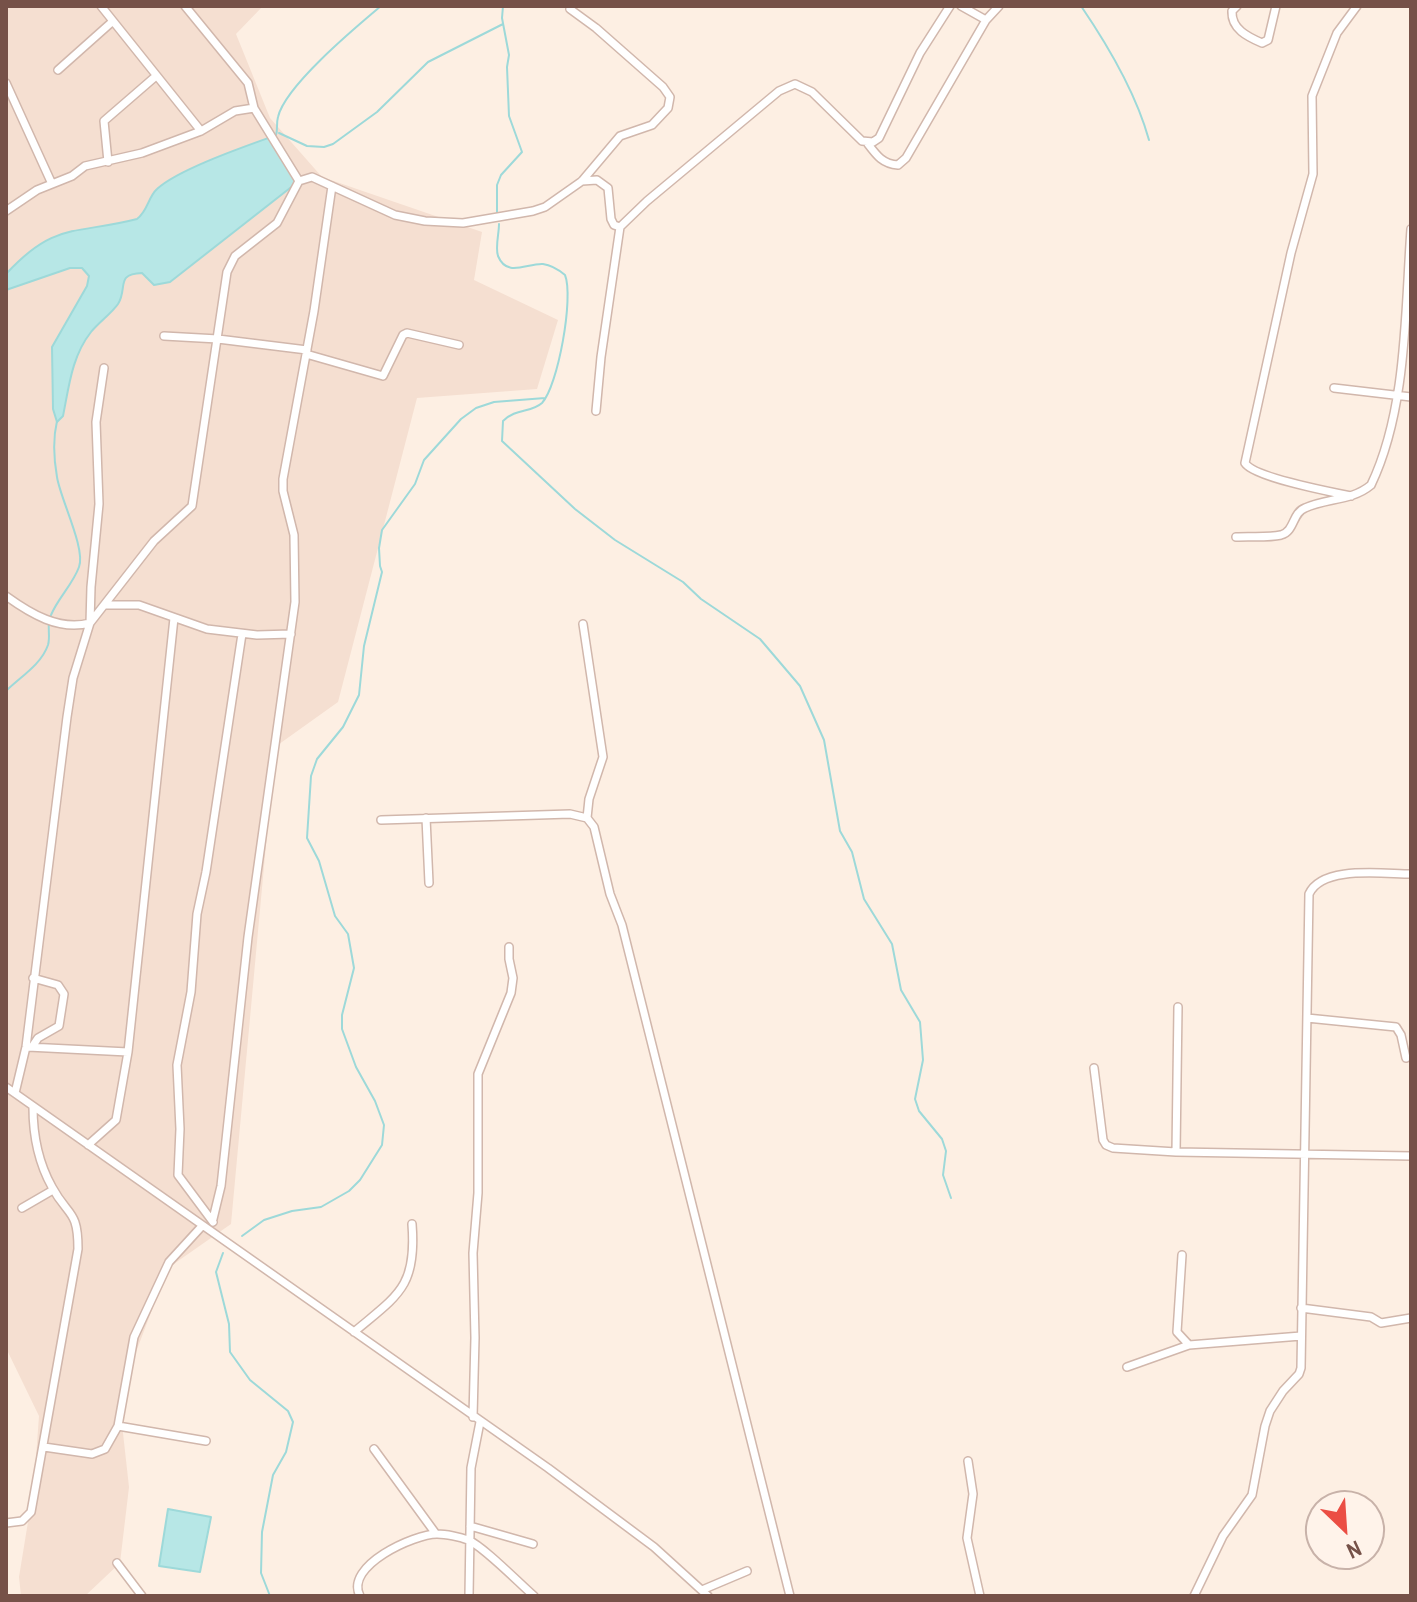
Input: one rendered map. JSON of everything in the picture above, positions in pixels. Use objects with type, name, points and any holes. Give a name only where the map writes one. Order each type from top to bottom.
[{"type":"street","points":[[101,6],[201,131]]},
{"type":"street","points":[[185,6],[248,83],[254,108],[299,181]]},
{"type":"street","points":[[868,144],[879,138],[920,53],[950,6]]},
{"type":"street","points":[[961,6],[986,20]]},
{"type":"street","points":[[596,411],[620,227],[682,171],[787,86],[795,84],[812,92],[880,159],[889,165],[898,165],[906,158],[986,20],[999,6]]},
{"type":"street","points":[[1237,6],[1232,11],[1232,19],[1242,33],[1262,43],[1268,40],[1276,6]]},
{"type":"street","points":[[1351,496],[1261,473],[1249,469],[1245,463],[1291,253],[1313,174],[1312,96],[1337,33],[1357,6]]},
{"type":"street","points":[[6,596],[37,617],[67,626],[90,623],[154,541],[192,506],[223,296],[231,263],[277,223],[299,181],[312,177],[395,215],[425,221],[463,223],[533,211],[545,207],[582,181],[620,136],[652,125],[660,117],[668,108],[670,97],[663,87],[570,9]]},
{"type":"street","points":[[58,70],[113,21]]},
{"type":"street","points":[[108,162],[104,121],[156,76]]},
{"type":"street","points":[[6,83],[52,184]]},
{"type":"street","points":[[6,211],[37,190],[72,176],[85,166],[108,162],[201,131],[235,111],[254,108]]},
{"type":"street","points":[[582,181],[597,180],[608,188],[611,219],[614,225],[620,227]]},
{"type":"street","points":[[210,1232],[221,1186],[248,937],[295,602],[294,535],[283,479],[320,275],[332,186]]},
{"type":"street","points":[[1236,537],[1281,535],[1291,527],[1304,508],[1369,488],[1377,474],[1397,395],[1409,289],[1411,229]]},
{"type":"street","points":[[164,336],[218,339],[306,352],[383,376],[403,335],[407,333],[459,345]]},
{"type":"street","points":[[15,1093],[29,1047],[33,978],[73,678],[90,623],[99,504],[96,422],[104,368]]},
{"type":"street","points":[[1334,388],[1411,397]]},
{"type":"street","points":[[107,605],[139,605],[207,629],[242,634],[291,634]]},
{"type":"street","points":[[88,1145],[116,1120],[128,1052],[174,618]]},
{"type":"street","points":[[583,624],[603,757],[589,799],[587,818],[598,836],[610,894],[622,925],[790,1596]]},
{"type":"street","points":[[213,1219],[178,1175],[180,1129],[177,1065],[191,992],[197,914],[242,634]]},
{"type":"street","points":[[381,820],[570,814],[587,818]]},
{"type":"street","points":[[426,818],[429,883]]},
{"type":"street","points":[[1194,1596],[1223,1536],[1252,1495],[1270,1411],[1301,1368],[1309,894],[1312,886],[1335,875],[1411,874]]},
{"type":"street","points":[[469,1596],[471,1468],[476,1419],[473,1253],[478,1193],[478,1074],[511,993],[513,978],[509,947]]},
{"type":"street","points":[[29,1047],[59,1026],[64,994],[58,985],[33,978]]},
{"type":"street","points":[[1176,1152],[1178,1007]]},
{"type":"street","points":[[1307,1018],[1396,1027],[1406,1058]]},
{"type":"street","points":[[29,1047],[128,1052]]},
{"type":"street","points":[[1094,1068],[1103,1140],[1113,1148],[1411,1156]]},
{"type":"street","points":[[6,1087],[654,1547],[705,1593],[747,1571]]},
{"type":"street","points":[[6,1523],[22,1521],[31,1512],[78,1249],[78,1225],[53,1190],[37,1149],[33,1107]]},
{"type":"street","points":[[22,1208],[53,1190]]},
{"type":"street","points":[[354,1332],[395,1298],[407,1281],[414,1248],[412,1224]]},
{"type":"street","points":[[44,1447],[92,1454],[105,1449],[118,1426],[134,1337],[169,1262],[202,1226]]},
{"type":"street","points":[[1182,1255],[1177,1332],[1189,1345]]},
{"type":"street","points":[[1301,1308],[1371,1317],[1381,1323],[1411,1318]]},
{"type":"street","points":[[1127,1367],[1189,1345],[1301,1336]]},
{"type":"street","points":[[118,1426],[206,1441]]},
{"type":"street","points":[[374,1449],[436,1534]]},
{"type":"street","points":[[968,1461],[973,1494],[967,1538],[980,1596]]},
{"type":"street","points":[[470,1526],[533,1544]]},
{"type":"street","points":[[360,1596],[356,1589],[357,1581],[374,1560],[400,1546],[436,1534],[470,1541],[534,1596]]},
{"type":"street","points":[[117,1563],[142,1596]]},
{"type":"shaded area","points":[[6,6],[263,6],[236,34],[270,118],[322,177],[482,232],[474,280],[558,320],[537,389],[417,398],[338,702],[275,747],[231,1224],[168,1268],[131,1365],[122,1424],[129,1487],[120,1563],[85,1596],[21,1596],[19,1577],[34,1485],[39,1416],[6,1348]]},
{"type":"water","points":[[271,137],[299,181],[170,282],[154,285],[142,273],[128,276],[118,304],[91,332],[79,351],[63,416],[57,422],[53,409],[52,347],[87,286],[89,276],[82,268],[70,268],[6,290],[6,274],[38,245],[53,238],[137,219],[154,192],[179,174]]},
{"type":"water","points":[[168,1509],[211,1517],[200,1572],[159,1566]]},
{"type":"waterway","points":[[276,135],[283,104],[307,74],[381,6]]},
{"type":"waterway","points":[[497,212],[497,185],[501,175],[522,152],[509,116],[509,55],[502,18],[503,6]]},
{"type":"waterway","points":[[1081,6],[1121,71],[1149,140]]},
{"type":"waterway","points":[[279,133],[307,146],[333,144],[377,112],[428,62],[503,24]]},
{"type":"waterway","points":[[499,224],[497,249],[502,263],[512,268],[549,265],[565,275],[567,286],[563,341],[548,394],[538,406],[513,414],[503,421],[502,441],[575,509],[615,540],[683,582],[701,599],[760,639],[800,686],[824,740],[840,831],[852,852],[864,899],[892,944],[901,990],[920,1022],[923,1060],[915,1099],[919,1111],[942,1139],[946,1151],[943,1175],[951,1198]]},
{"type":"waterway","points":[[242,1236],[264,1220],[292,1211],[321,1207],[349,1191],[360,1180],[382,1145],[384,1125],[356,1067],[342,1029],[342,1015],[354,968],[348,934],[335,916],[319,861],[307,838],[311,776],[317,759],[343,727],[359,695],[364,646],[382,572],[379,548],[382,530],[415,484],[424,460],[461,419],[476,408],[494,402],[545,398]]},
{"type":"waterway","points":[[6,691],[45,652],[51,615],[79,567],[79,548],[56,470],[54,442],[57,421]]},
{"type":"waterway","points":[[223,1253],[216,1272],[229,1324],[230,1352],[250,1380],[288,1411],[293,1422],[286,1452],[273,1475],[262,1532],[261,1573],[270,1596]]}]
